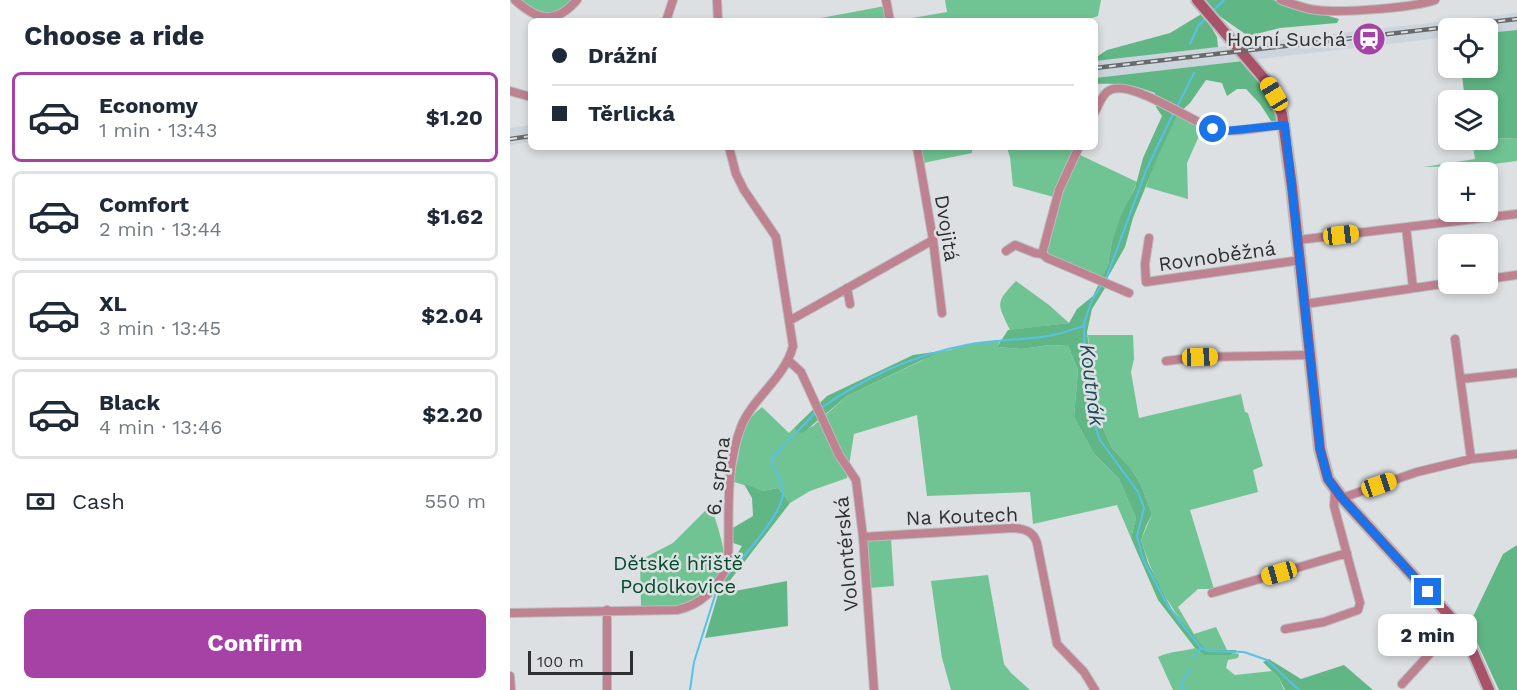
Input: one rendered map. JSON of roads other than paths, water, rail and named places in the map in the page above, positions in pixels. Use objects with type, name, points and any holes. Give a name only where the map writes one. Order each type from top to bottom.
[{"type":"main road","points":[[1197,0],[1267,82],[1285,125],[1320,449],[1328,479],[1338,494],[1457,624],[1489,690]]},
{"type":"street","points":[[515,0],[531,12],[553,18]]},
{"type":"street","points":[[559,18],[577,0]]},
{"type":"street","points":[[667,18],[673,0]]},
{"type":"street","points":[[717,0],[718,18]]},
{"type":"street","points":[[886,0],[889,18]]},
{"type":"street","points":[[1281,0],[1310,9],[1327,10],[1395,7],[1435,0]]},
{"type":"street","points":[[1098,107],[1107,92],[1114,88],[1126,89],[1155,100],[1213,129],[1226,131],[1285,125]]},
{"type":"street","points":[[510,91],[528,96]]},
{"type":"street","points":[[730,150],[736,174],[744,190],[776,237],[793,346],[789,361]]},
{"type":"street","name":"Dvojitá","points":[[918,150],[933,240],[942,314]]},
{"type":"street","points":[[1042,254],[1059,190],[1078,150]]},
{"type":"street","points":[[1298,240],[1517,214]]},
{"type":"street","points":[[1406,227],[1413,288]]},
{"type":"street","name":"Rovnoběžná","points":[[1149,238],[1145,264],[1146,282],[1301,260]]},
{"type":"street","points":[[789,321],[933,240]]},
{"type":"street","points":[[1006,251],[1015,245],[1042,254],[1129,293]]},
{"type":"street","points":[[1498,278],[1517,275]]},
{"type":"street","points":[[1305,304],[1438,285]]},
{"type":"street","points":[[847,288],[850,304]]},
{"type":"street","points":[[1455,339],[1471,459]]},
{"type":"street","points":[[1166,361],[1200,357],[1311,355]]},
{"type":"street","name":"Volontérská","points":[[789,361],[801,372],[839,455],[856,480],[863,537],[874,690]]},
{"type":"street","name":"6. srpna","points":[[510,613],[677,610],[687,608],[702,599],[722,577],[728,564],[730,484],[735,448],[741,427],[789,361]]},
{"type":"street","points":[[1461,379],[1517,373]]},
{"type":"street","points":[[1285,629],[1324,622],[1358,610],[1360,603],[1334,506],[1338,494],[1471,459],[1517,453]]},
{"type":"street","name":"Na Koutech","points":[[863,537],[1013,528],[1030,532],[1037,543],[1057,644],[1083,672],[1095,690]]},
{"type":"street","points":[[1212,593],[1347,553]]},
{"type":"street","points":[[607,610],[607,690]]},
{"type":"street","points":[[1402,684],[1457,624]]},
{"type":"street","points":[[510,676],[511,690]]},
{"type":"waterway","name":"Koutnák","points":[[1215,9],[1224,0]]},
{"type":"waterway","name":"Koutnák","points":[[1190,44],[1198,26],[1207,17]]},
{"type":"waterway","name":"Koutnák","points":[[1177,107],[1194,73]]},
{"type":"waterway","name":"Koutnák","points":[[1174,112],[1147,168],[1107,276],[1092,300],[1084,323],[1085,367],[1095,426],[1100,440],[1138,492],[1144,508],[1137,536],[1143,559],[1169,608],[1201,648],[1208,651],[1244,652],[1267,660],[1299,690]]},
{"type":"waterway","points":[[821,408],[890,369],[947,349],[977,343],[1053,335],[1084,326]]},
{"type":"waterway","points":[[723,581],[768,526],[781,502],[783,489],[772,458],[815,413]]},
{"type":"waterway","points":[[690,690],[694,662],[717,589]]},
{"type":"waterway","points":[[1193,659],[1201,648]]},
{"type":"waterway","points":[[1184,690],[1181,684],[1190,669]]},
{"type":"railway","points":[[1098,68],[1517,19]]},
{"type":"railway","points":[[510,139],[528,136]]},
{"type":"place","name":"Horní Suchá","points":[[1369,39]]},
{"type":"park label","name":"Dětské hřiště Podolkovice","points":[[678,574]]}]
